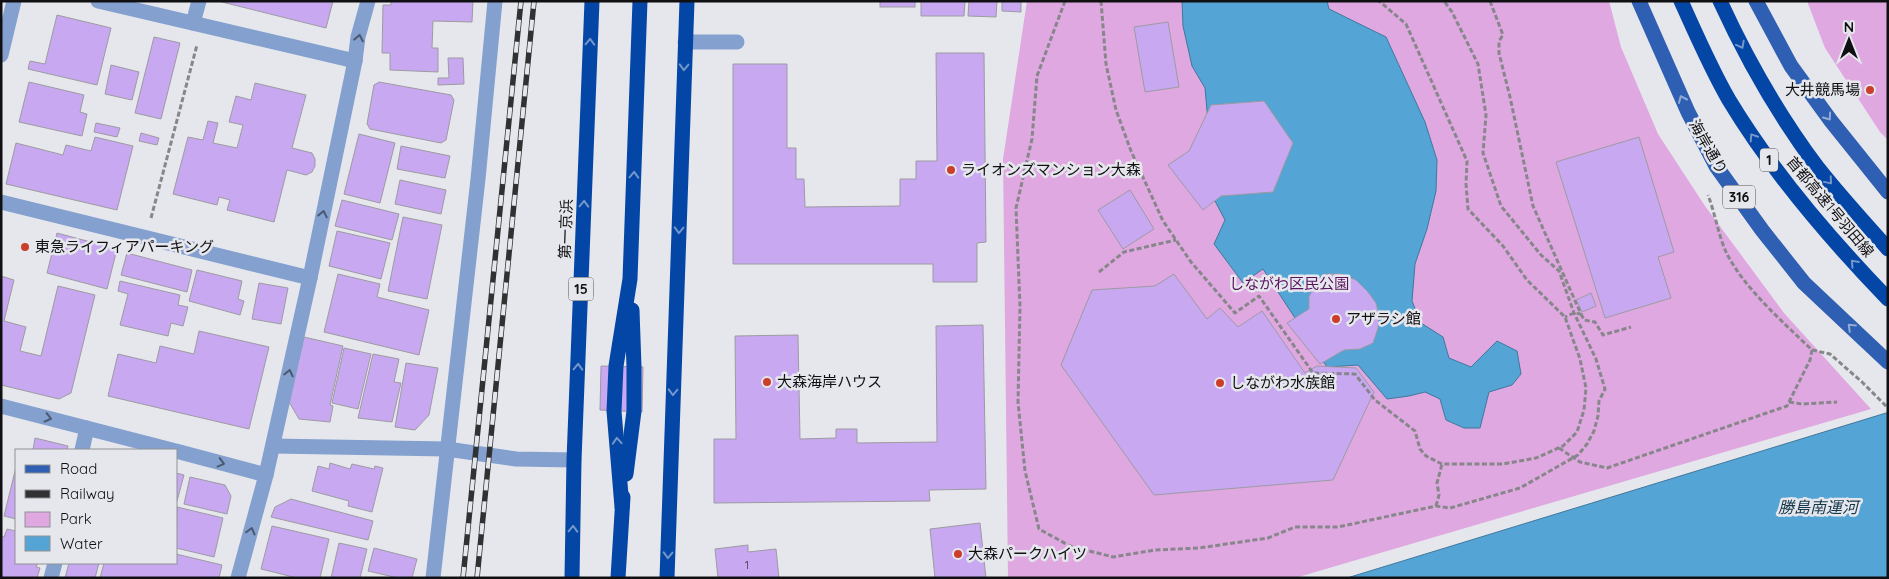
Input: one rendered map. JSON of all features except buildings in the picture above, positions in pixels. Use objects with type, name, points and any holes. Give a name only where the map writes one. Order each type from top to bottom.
[{"type":"highway","name":"第一京浜","points":[[572,578],[574,460],[592,1]]},
{"type":"highway","points":[[618,578],[622,507],[634,411],[630,279],[640,1]]},
{"type":"highway","points":[[667,578],[687,1]]},
{"type":"highway","name":"首都高速1号羽田線","points":[[1681,1],[1728,99],[1756,143],[1825,232],[1888,299]]},
{"type":"highway","name":"首都高速1号羽田線","points":[[1720,1],[1761,83],[1788,126],[1819,169],[1888,249]]},
{"type":"main road","name":"海岸通り","points":[[1639,1],[1688,112],[1716,166],[1762,230],[1804,283],[1887,361]]},
{"type":"main road","points":[[1756,1],[1792,66],[1831,121],[1888,192]]},
{"type":"street","points":[[1,55],[14,1]]},
{"type":"street","points":[[98,1],[355,61]]},
{"type":"street","points":[[198,1],[198,24]]},
{"type":"street","points":[[238,578],[273,446],[310,278],[355,61],[358,37],[368,1]]},
{"type":"street","points":[[433,578],[478,179],[495,1]]},
{"type":"street","points":[[685,42],[737,42]]},
{"type":"street","points":[[1,202],[310,278]]},
{"type":"street","points":[[1,406],[168,449]]},
{"type":"street","points":[[82,449],[87,428]]},
{"type":"street","points":[[273,446],[447,449],[516,459],[574,460]]},
{"type":"street","points":[[178,452],[266,475]]},
{"type":"street","points":[[52,578],[55,564]]},
{"type":"path","points":[[1065,1],[1037,76],[1032,139],[1016,208],[1020,307],[1018,402],[1025,471],[1039,529],[1070,546],[1113,557],[1155,550],[1199,548],[1268,538],[1294,527],[1338,527],[1436,506],[1450,508],[1520,488],[1578,455],[1587,444],[1594,431],[1599,401],[1604,389],[1596,360],[1574,313],[1559,271],[1541,255],[1501,206],[1482,153],[1486,115],[1478,64],[1452,12],[1444,1]]},
{"type":"path","points":[[1101,1],[1106,64],[1116,110],[1131,151],[1163,221],[1191,262],[1235,313],[1260,296],[1313,373],[1355,374],[1375,400],[1415,431],[1420,449],[1426,456],[1442,464],[1503,464],[1536,458],[1563,446],[1577,432],[1584,410],[1586,388],[1580,359],[1565,318],[1527,280],[1503,246],[1468,209],[1467,161],[1406,24],[1379,1]]},
{"type":"path","points":[[1490,1],[1503,35],[1499,41],[1499,53],[1533,206],[1584,320],[1595,322],[1603,335],[1631,327]]},
{"type":"path","points":[[146,238],[198,24]]},
{"type":"path","points":[[1706,190],[1726,253],[1741,276],[1781,320],[1812,350],[1830,354],[1888,408]]},
{"type":"path","points":[[1099,272],[1124,252],[1176,240]]},
{"type":"path","points":[[1565,318],[1574,313],[1581,314]]},
{"type":"path","points":[[1559,448],[1580,462],[1607,468],[1787,406],[1810,360],[1812,350]]},
{"type":"path","points":[[1789,402],[1802,404],[1837,402]]},
{"type":"path","points":[[1436,506],[1439,495],[1437,483],[1442,464]]},
{"type":"green space","name":"しながわ区民公園","points":[[1027,1],[1609,1],[1621,47],[1658,134],[1705,206],[1784,313],[1871,409],[1295,578],[1008,578],[1003,159]]},
{"type":"green space","name":"大井競馬場","points":[[1807,1],[1888,1],[1888,140],[1880,132],[1825,48]]},
{"type":"water","points":[[1182,1],[1327,1],[1329,9],[1386,37],[1425,122],[1437,160],[1436,191],[1427,229],[1415,264],[1412,301],[1421,323],[1443,337],[1449,358],[1471,367],[1497,341],[1517,351],[1521,374],[1512,385],[1489,392],[1480,428],[1464,428],[1446,420],[1440,399],[1425,392],[1387,399],[1358,365],[1327,367],[1263,269],[1243,283],[1214,244],[1225,220],[1215,201],[1205,88],[1192,66],[1183,26]]},
{"type":"water","name":"勝島南運河","points":[[1888,413],[1888,578],[1347,578]]},
{"type":"railway","points":[[463,578],[521,1]]},
{"type":"railway","points":[[477,578],[534,1]]},
{"type":"place","name":"大井競馬場","points":[[1870,90]]},
{"type":"place","name":"ライオンズマンション大森","points":[[951,170]]},
{"type":"place","name":"東急ライフィアパーキング","points":[[25,247]]},
{"type":"place","name":"アザラシ館","points":[[1336,319]]},
{"type":"place","name":"大森海岸ハウス","points":[[767,382]]},
{"type":"place","name":"しながわ水族館","points":[[1220,383]]},
{"type":"place","name":"大森パークハイツ","points":[[958,554]]}]
